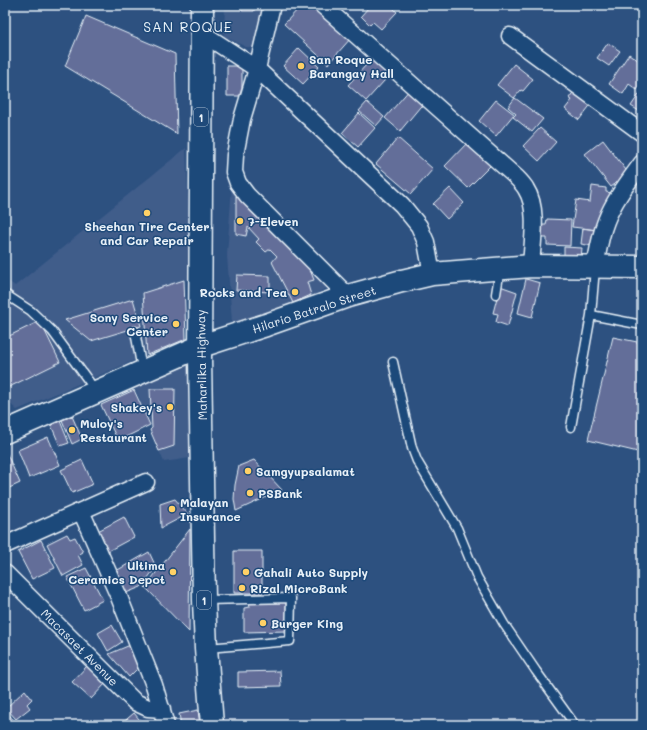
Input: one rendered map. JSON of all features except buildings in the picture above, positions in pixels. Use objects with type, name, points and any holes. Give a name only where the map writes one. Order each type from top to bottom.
[{"type":"main road","name":"Maharlika Highway","points":[[202,5],[201,346],[204,600],[212,725]]},
{"type":"main road","name":"Hilario Batralo Street","points":[[5,432],[201,346],[348,296],[432,274],[531,266],[642,267]]},
{"type":"street","points":[[272,5],[257,69],[242,119],[235,154],[234,172],[238,183],[247,195],[348,296]]},
{"type":"street","points":[[322,5],[516,178],[527,190],[532,205],[534,218],[531,266]]},
{"type":"street","points":[[202,33],[257,69],[402,205],[419,226],[426,242],[432,274]]},
{"type":"street","points":[[510,36],[642,133]]},
{"type":"street","points":[[595,267],[606,220],[616,200],[642,163]]},
{"type":"street","points":[[5,546],[146,482]]},
{"type":"street","points":[[81,511],[154,685],[166,725]]},
{"type":"street","name":"Macasaet Avenue","points":[[5,573],[135,702],[148,708],[162,710]]},
{"type":"lane","points":[[571,427],[591,315],[595,267]]},
{"type":"lane","points":[[496,294],[500,269]]},
{"type":"lane","points":[[5,294],[31,311],[52,331],[97,392]]},
{"type":"lane","points":[[591,315],[642,325]]},
{"type":"lane","points":[[135,330],[140,359],[145,371]]},
{"type":"lane","points":[[393,362],[412,448],[417,461],[457,528],[477,577],[500,618],[575,725]]},
{"type":"lane","points":[[204,600],[291,598],[290,641],[206,648]]},
{"type":"shaded area","points":[[225,5],[268,5],[255,47],[246,47],[224,36]]},
{"type":"shaded area","points":[[186,148],[191,278],[143,293],[147,355],[17,410],[5,399],[5,279],[15,286]]},
{"type":"shaded area","points":[[232,186],[331,286],[287,308],[254,320],[232,322],[227,255]]},
{"type":"shaded area","name":"Shakey's","points":[[197,361],[196,457],[164,462],[150,430],[152,428],[134,386]]},
{"type":"place","name":"San Roque Barangay Hall","points":[[301,66]]},
{"type":"place","name":"Sheehan Tire Center and Car Repair","points":[[147,213]]},
{"type":"place","name":"7-Eleven","points":[[240,221]]},
{"type":"place","name":"Rocks and Tea","points":[[295,292]]},
{"type":"place","name":"Sony Service Center","points":[[176,324]]},
{"type":"place","name":"Shakey's","points":[[170,407]]},
{"type":"place","name":"Muloy's Restaurant","points":[[72,430]]},
{"type":"place","name":"Samgyupsalamat","points":[[248,471]]},
{"type":"place","name":"PSBank","points":[[250,493]]},
{"type":"place","name":"Malayan Insurance","points":[[172,509]]},
{"type":"place","name":"Ultima Ceramics Depot","points":[[173,572]]},
{"type":"place","name":"Gahali Auto Supply","points":[[246,572]]},
{"type":"place","name":"Rizal MicroBank","points":[[242,588]]},
{"type":"place","name":"Burger King","points":[[263,623]]},
{"type":"district","name":"SAN ROQUE","points":[[188,26]]}]
